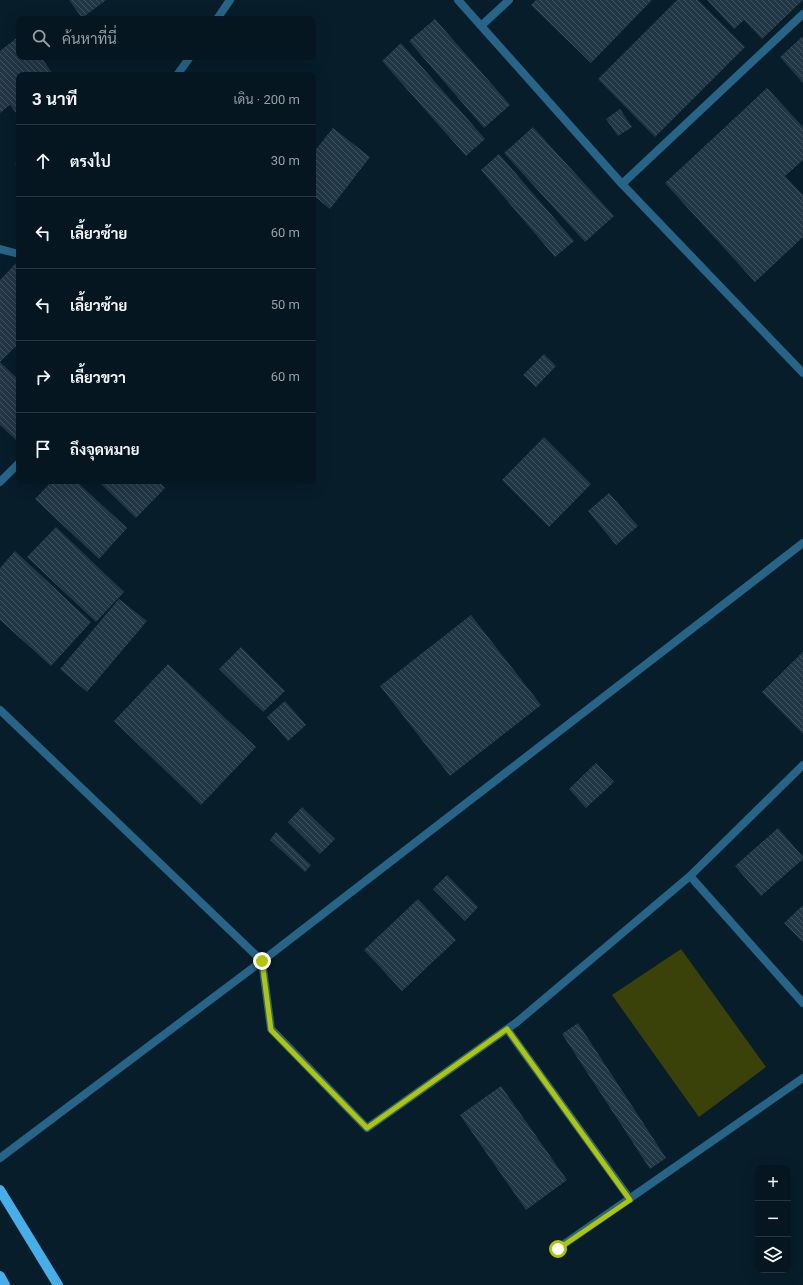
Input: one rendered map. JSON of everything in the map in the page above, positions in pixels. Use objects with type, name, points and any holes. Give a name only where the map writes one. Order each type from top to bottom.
[{"type":"main road","points":[[0,1190],[58,1285]]},
{"type":"main road","points":[[0,1276],[5,1285]]},
{"type":"lane","points":[[219,16],[230,0]]},
{"type":"lane","points":[[458,0],[622,184],[803,373]]},
{"type":"lane","points":[[481,26],[509,0]]},
{"type":"lane","points":[[622,184],[803,14]]},
{"type":"lane","points":[[179,72],[188,60]]},
{"type":"lane","points":[[0,249],[16,253]]},
{"type":"lane","points":[[0,482],[16,466]]},
{"type":"lane","points":[[0,1158],[262,961],[803,543]]},
{"type":"lane","points":[[0,710],[262,961],[271,1030],[367,1128],[507,1029],[690,876],[803,765]]},
{"type":"lane","points":[[690,876],[802,1001]]},
{"type":"lane","points":[[507,1029],[630,1200]]},
{"type":"lane","points":[[558,1249],[803,1078]]},
{"type":"green space","points":[[681,949],[766,1067],[699,1117],[612,995]]},
{"type":"building","points":[[69,0],[106,0],[85,16],[81,16]]},
{"type":"building","points":[[536,0],[652,0],[591,63],[531,5]]},
{"type":"building","points":[[677,0],[698,0],[745,47],[655,137],[598,79]]},
{"type":"building","points":[[707,0],[803,0],[762,39],[744,20],[734,29]]},
{"type":"building","points":[[435,19],[510,105],[484,128],[409,41]]},
{"type":"building","points":[[803,36],[803,83],[780,57]]},
{"type":"building","points":[[16,38],[16,60],[43,60],[52,72],[16,72],[16,113],[10,105],[0,113],[0,51]]},
{"type":"building","points":[[401,43],[485,139],[466,156],[382,61]]},
{"type":"building","points":[[767,88],[803,127],[803,160],[785,176],[803,195],[803,237],[755,282],[665,183]]},
{"type":"building","points":[[620,109],[632,127],[618,136],[606,119]]},
{"type":"building","points":[[533,127],[614,216],[585,242],[504,153]]},
{"type":"building","points":[[333,128],[370,157],[330,209],[316,197],[316,149]]},
{"type":"building","points":[[499,154],[574,241],[555,257],[481,170]]},
{"type":"building","points":[[16,263],[16,348],[15,347],[0,362],[0,280]]},
{"type":"building","points":[[544,354],[556,366],[536,387],[523,375]]},
{"type":"building","points":[[0,362],[16,377],[16,440],[0,425]]},
{"type":"building","points":[[544,437],[591,484],[549,527],[502,480]]},
{"type":"building","points":[[49,484],[79,484],[127,528],[99,559],[35,499]]},
{"type":"building","points":[[101,484],[161,484],[165,488],[136,518]]},
{"type":"building","points":[[609,493],[638,526],[616,545],[588,511]]},
{"type":"building","points":[[56,527],[124,592],[96,622],[27,557]]},
{"type":"building","points":[[15,551],[91,622],[51,666],[0,620],[0,568]]},
{"type":"building","points":[[119,599],[147,621],[87,692],[60,669]]},
{"type":"building","points":[[471,615],[541,705],[450,776],[380,686]]},
{"type":"building","points":[[241,647],[285,691],[263,712],[219,669]]},
{"type":"building","points":[[803,652],[803,734],[762,692]]},
{"type":"building","points":[[168,664],[256,747],[201,805],[114,721]]},
{"type":"building","points":[[285,701],[306,725],[288,741],[267,717]]},
{"type":"building","points":[[596,763],[614,782],[586,808],[569,789]]},
{"type":"building","points":[[302,807],[335,839],[320,854],[288,822]]},
{"type":"building","points":[[778,828],[803,857],[803,859],[761,896],[735,866]]},
{"type":"building","points":[[276,832],[311,865],[305,872],[270,840]]},
{"type":"building","points":[[447,875],[478,907],[465,921],[433,889]]},
{"type":"building","points":[[418,899],[456,940],[402,991],[364,950]]},
{"type":"building","points":[[803,905],[803,942],[784,923]]},
{"type":"building","points":[[578,1023],[666,1158],[650,1169],[562,1034]]},
{"type":"building","points":[[501,1086],[567,1180],[526,1210],[460,1115]]},
{"type":"route","points":[[262,961],[271,1030],[367,1128],[507,1029],[630,1200],[558,1249]]}]
